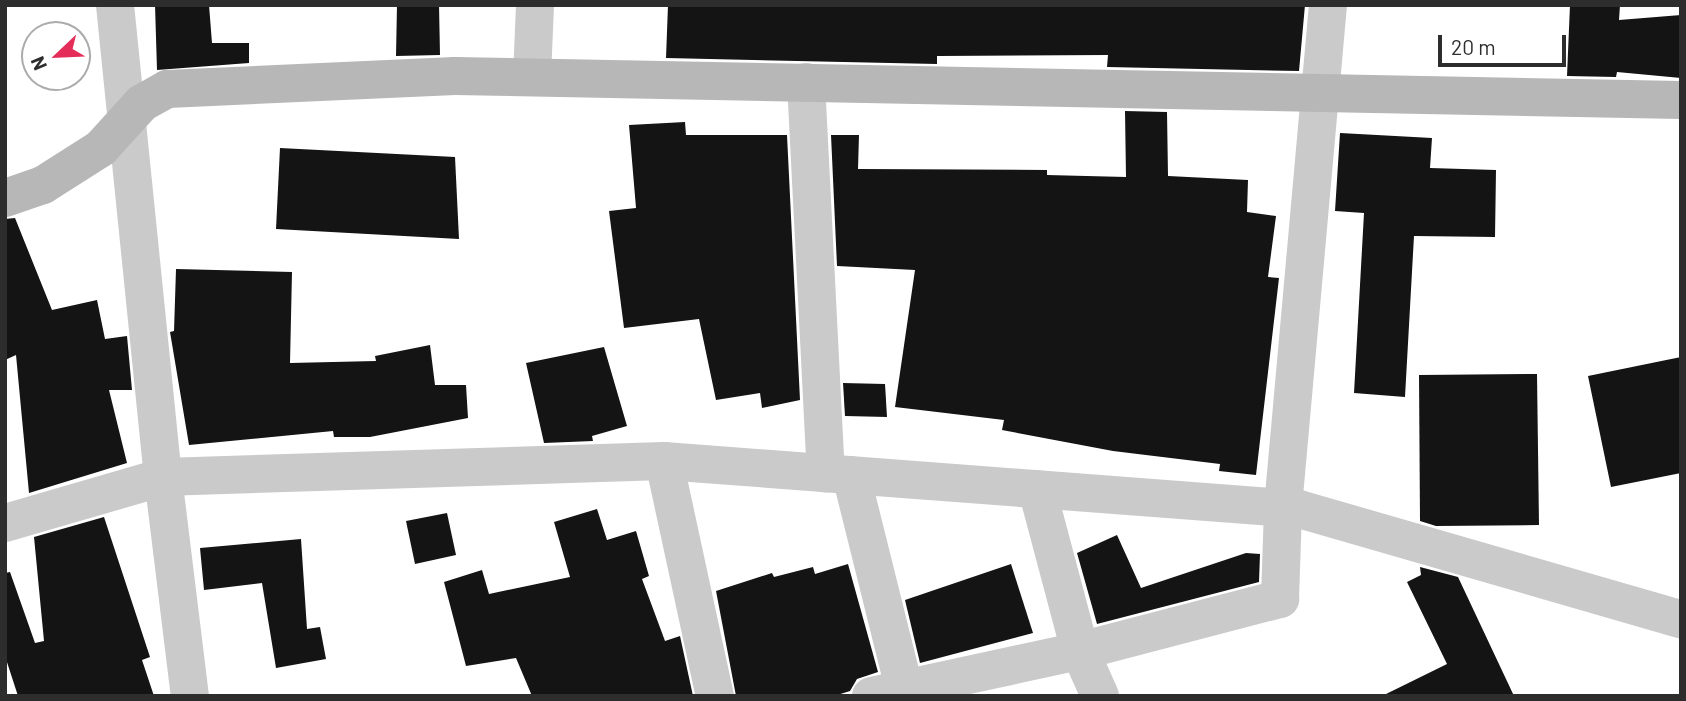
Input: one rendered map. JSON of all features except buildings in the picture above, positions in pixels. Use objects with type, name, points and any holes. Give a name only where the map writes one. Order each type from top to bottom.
[{"type":"main road","points":[[5,198],[43,185],[101,148],[142,103],[167,89],[531,77],[1681,100]]},
{"type":"street","points":[[115,5],[124,121],[190,696]]},
{"type":"street","points":[[531,77],[535,5]]},
{"type":"street","points":[[806,82],[839,474],[893,693],[1080,652],[1280,598],[1283,507],[1328,5]]},
{"type":"street","points":[[664,461],[715,696]]},
{"type":"street","points":[[5,523],[163,477],[664,461],[1283,507],[1681,619]]},
{"type":"street","points":[[1037,489],[1080,652],[1100,696]]}]
